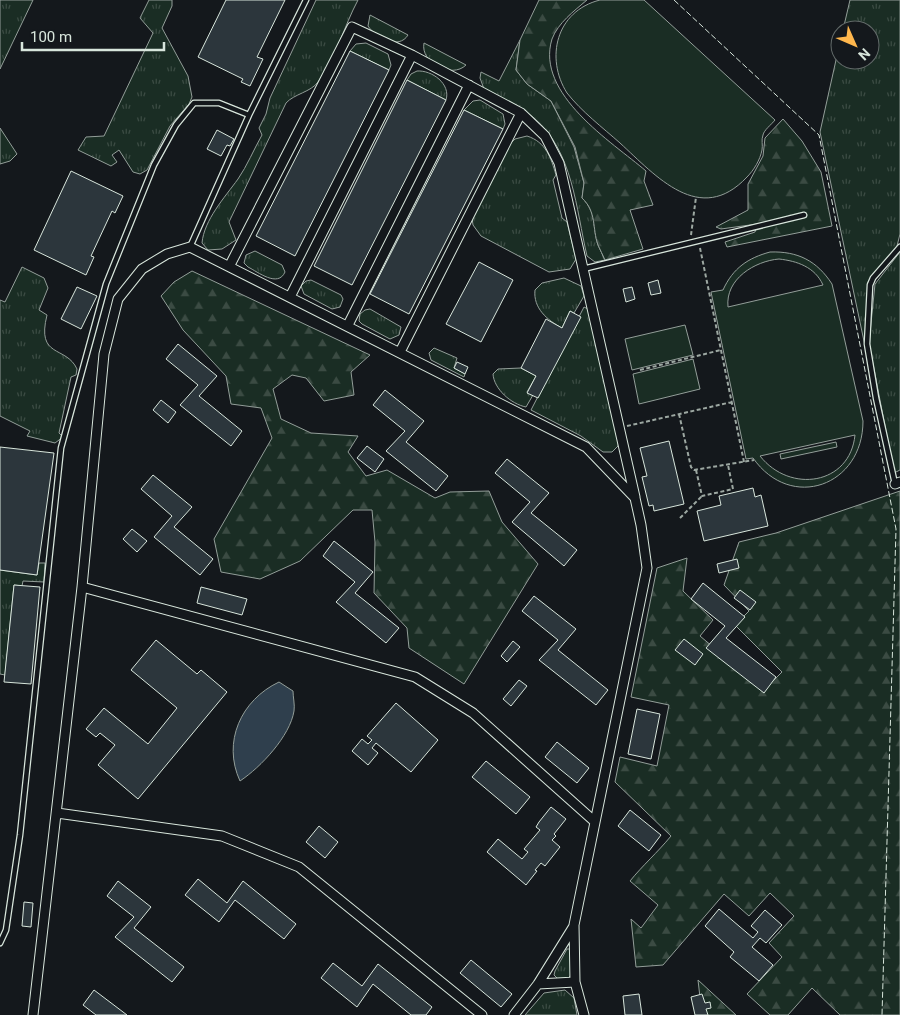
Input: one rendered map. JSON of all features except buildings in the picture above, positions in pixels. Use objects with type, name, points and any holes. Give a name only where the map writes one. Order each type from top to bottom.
[{"type":"street","points":[[230,266],[352,27],[412,55],[521,113],[545,136],[559,163],[635,498],[646,568],[574,925],[575,982],[584,1015]]},
{"type":"street","points":[[290,297],[412,55]]},
{"type":"street","points":[[348,325],[469,85]]},
{"type":"street","points":[[400,352],[521,113]]},
{"type":"street","points":[[33,1015],[82,587],[104,354],[118,299],[142,269],[167,254],[190,247],[348,325],[586,447],[635,498]]},
{"type":"street","points":[[82,587],[415,677],[473,714],[594,821]]},
{"type":"street","points":[[57,813],[222,836],[299,867],[482,1015]]},
{"type":"street","points":[[514,1015],[538,984],[574,925]]},
{"type":"street","points":[[538,984],[575,982]]},
{"type":"lane","points":[[190,247],[249,115],[306,0]]},
{"type":"lane","points":[[0,943],[6,930],[20,835],[61,448],[106,284],[154,165],[176,125],[194,103],[219,103],[249,115]]},
{"type":"lane","points":[[583,269],[804,215]]},
{"type":"lane","points":[[897,483],[867,344],[870,285],[873,278],[900,247]]},
{"type":"path","points":[[691,243],[696,197]]},
{"type":"path","points":[[698,241],[744,462]]},
{"type":"path","points":[[640,370],[721,350]]},
{"type":"path","points":[[619,428],[732,402]]},
{"type":"path","points":[[679,414],[692,467],[696,470],[702,496]]},
{"type":"path","points":[[696,470],[754,460]]},
{"type":"path","points":[[680,518],[702,496],[733,489],[728,465]]},
{"type":"green space","points":[[0,0],[33,0],[0,69]]},
{"type":"green space","points":[[149,0],[172,0],[172,6],[162,28],[188,76],[192,97],[189,104],[170,126],[147,170],[140,174],[133,172],[119,150],[112,155],[117,162],[111,166],[78,150],[86,137],[104,136],[153,33],[140,18]]},
{"type":"green space","points":[[316,0],[358,0],[330,63],[318,82],[286,103],[229,222],[236,240],[222,249],[208,250],[202,243],[207,226],[216,209],[241,174],[262,135],[259,128],[266,114],[270,98]]},
{"type":"green space","points":[[539,0],[587,0],[558,28],[552,39],[550,59],[555,79],[565,97],[580,115],[646,171],[644,181],[653,205],[630,210],[643,249],[605,260],[596,239],[590,209],[582,198],[584,183],[575,147],[551,101],[527,84],[516,70],[520,40]]},
{"type":"green space","points":[[600,0],[644,0],[775,120],[764,133],[761,154],[754,168],[747,177],[730,191],[712,197],[696,197],[679,191],[648,169],[586,113],[567,93],[560,79],[557,65],[556,51],[559,38],[564,25],[573,14],[585,6]]},
{"type":"green space","points":[[850,0],[900,0],[900,234],[896,250],[868,282],[865,346],[820,132],[834,70],[880,70],[880,20],[845,20]]},
{"type":"green space","points":[[370,15],[408,35],[399,42],[393,42],[376,35],[368,26]]},
{"type":"green space","points":[[520,40],[516,70],[527,84],[551,101],[574,147],[584,183],[582,198],[590,209],[596,239],[605,260],[595,262],[587,256],[571,182],[557,147],[547,131],[522,109],[484,89],[480,78],[481,72],[499,81]]},
{"type":"green space","points":[[366,43],[388,54],[391,65],[389,70],[350,51],[356,44]]},
{"type":"green space","points":[[424,43],[466,65],[460,69],[453,70],[438,67],[427,57]]},
{"type":"green space","points":[[417,71],[429,73],[439,79],[446,89],[446,100],[407,80],[411,74]]},
{"type":"green space","points":[[480,100],[503,114],[505,124],[503,129],[464,110],[473,101]]},
{"type":"green space","points":[[783,119],[802,141],[821,172],[832,226],[727,247],[725,242],[755,232],[757,224],[721,229],[716,227],[748,210],[748,184],[763,156],[765,138]]},
{"type":"green space","points":[[0,128],[17,154],[10,161],[0,164]]},
{"type":"green space","points":[[527,136],[539,142],[547,151],[556,175],[553,180],[562,218],[567,222],[576,259],[570,269],[549,272],[481,236],[473,225],[472,218],[510,144],[515,139]]},
{"type":"green space","points":[[255,251],[282,265],[285,272],[282,277],[273,279],[248,267],[244,263],[246,255]]},
{"type":"green space","points":[[770,252],[789,253],[806,259],[820,269],[832,284],[863,421],[860,443],[851,462],[838,476],[822,484],[805,487],[786,484],[769,475],[753,458],[746,459],[711,292],[723,290],[731,276],[742,265],[755,257]],"holes":[[[779,259],[805,266],[820,279],[823,285],[728,307],[728,297],[731,288],[743,273],[760,263]],[[855,435],[851,452],[842,465],[831,474],[817,478],[802,479],[787,476],[772,468],[760,456]]]},
{"type":"green space","points":[[900,252],[900,470],[894,473],[869,343],[875,284]]},
{"type":"green space","points":[[22,267],[44,278],[48,288],[39,310],[47,315],[46,339],[49,345],[72,362],[77,369],[76,375],[71,377],[59,433],[63,437],[55,443],[27,436],[30,431],[0,416],[0,300],[5,302]]},
{"type":"green space","points":[[192,271],[370,355],[351,372],[354,395],[324,401],[306,378],[292,375],[273,389],[281,419],[311,433],[358,436],[348,452],[366,476],[387,470],[435,498],[450,492],[489,491],[502,522],[538,564],[464,684],[409,648],[407,628],[374,593],[375,542],[372,510],[353,510],[300,561],[260,579],[221,572],[214,539],[272,438],[261,408],[231,404],[226,376],[183,330],[161,296],[174,282]]},
{"type":"green space","points":[[564,278],[581,286],[584,296],[574,313],[570,311],[562,328],[542,313],[536,302],[535,290],[542,283]]},
{"type":"green space","points":[[311,280],[341,295],[343,299],[340,307],[332,309],[304,294],[301,286],[306,281]]},
{"type":"green space","points":[[584,307],[588,309],[619,442],[612,452],[603,452],[581,436],[531,410]]},
{"type":"green space","points":[[370,309],[401,327],[399,335],[390,339],[362,324],[359,321],[360,314]]},
{"type":"green space","points":[[685,325],[693,355],[632,370],[625,339]]},
{"type":"green space","points":[[434,348],[457,358],[454,368],[465,374],[464,377],[431,360],[429,353]]},
{"type":"green space","points":[[693,359],[700,389],[639,404],[633,374]]},
{"type":"green space","points":[[521,368],[536,376],[527,392],[533,395],[526,407],[515,403],[504,395],[496,385],[493,374],[498,369]]},
{"type":"green space","points":[[836,442],[837,447],[781,459],[780,454]]},
{"type":"green space","points":[[900,491],[900,1015],[840,1015],[812,988],[788,1015],[770,1015],[747,994],[782,957],[769,943],[794,916],[770,893],[749,916],[724,894],[663,965],[636,967],[631,919],[641,928],[658,905],[630,881],[671,836],[615,782],[620,757],[657,766],[669,705],[631,697],[657,568],[687,558],[683,591],[713,620],[700,636],[764,690],[782,672],[735,625],[749,611],[724,585],[739,542],[776,533]]},
{"type":"green space","points":[[39,563],[45,563],[44,582],[23,581],[22,586],[14,585],[5,675],[0,674],[0,570],[37,575]]},
{"type":"green space","points":[[567,949],[571,949],[571,975],[568,978],[558,979],[554,975],[555,971]]},
{"type":"green space","points":[[698,980],[736,1015],[702,1015]]},
{"type":"green space","points":[[565,990],[574,998],[577,1015],[525,1015],[544,993]]},
{"type":"water","points":[[279,682],[293,691],[294,709],[291,721],[287,731],[273,750],[257,768],[240,781],[233,752],[234,737],[238,724],[254,700]]},
{"type":"fence","points":[[674,0],[819,135],[896,529],[882,1015]]}]
